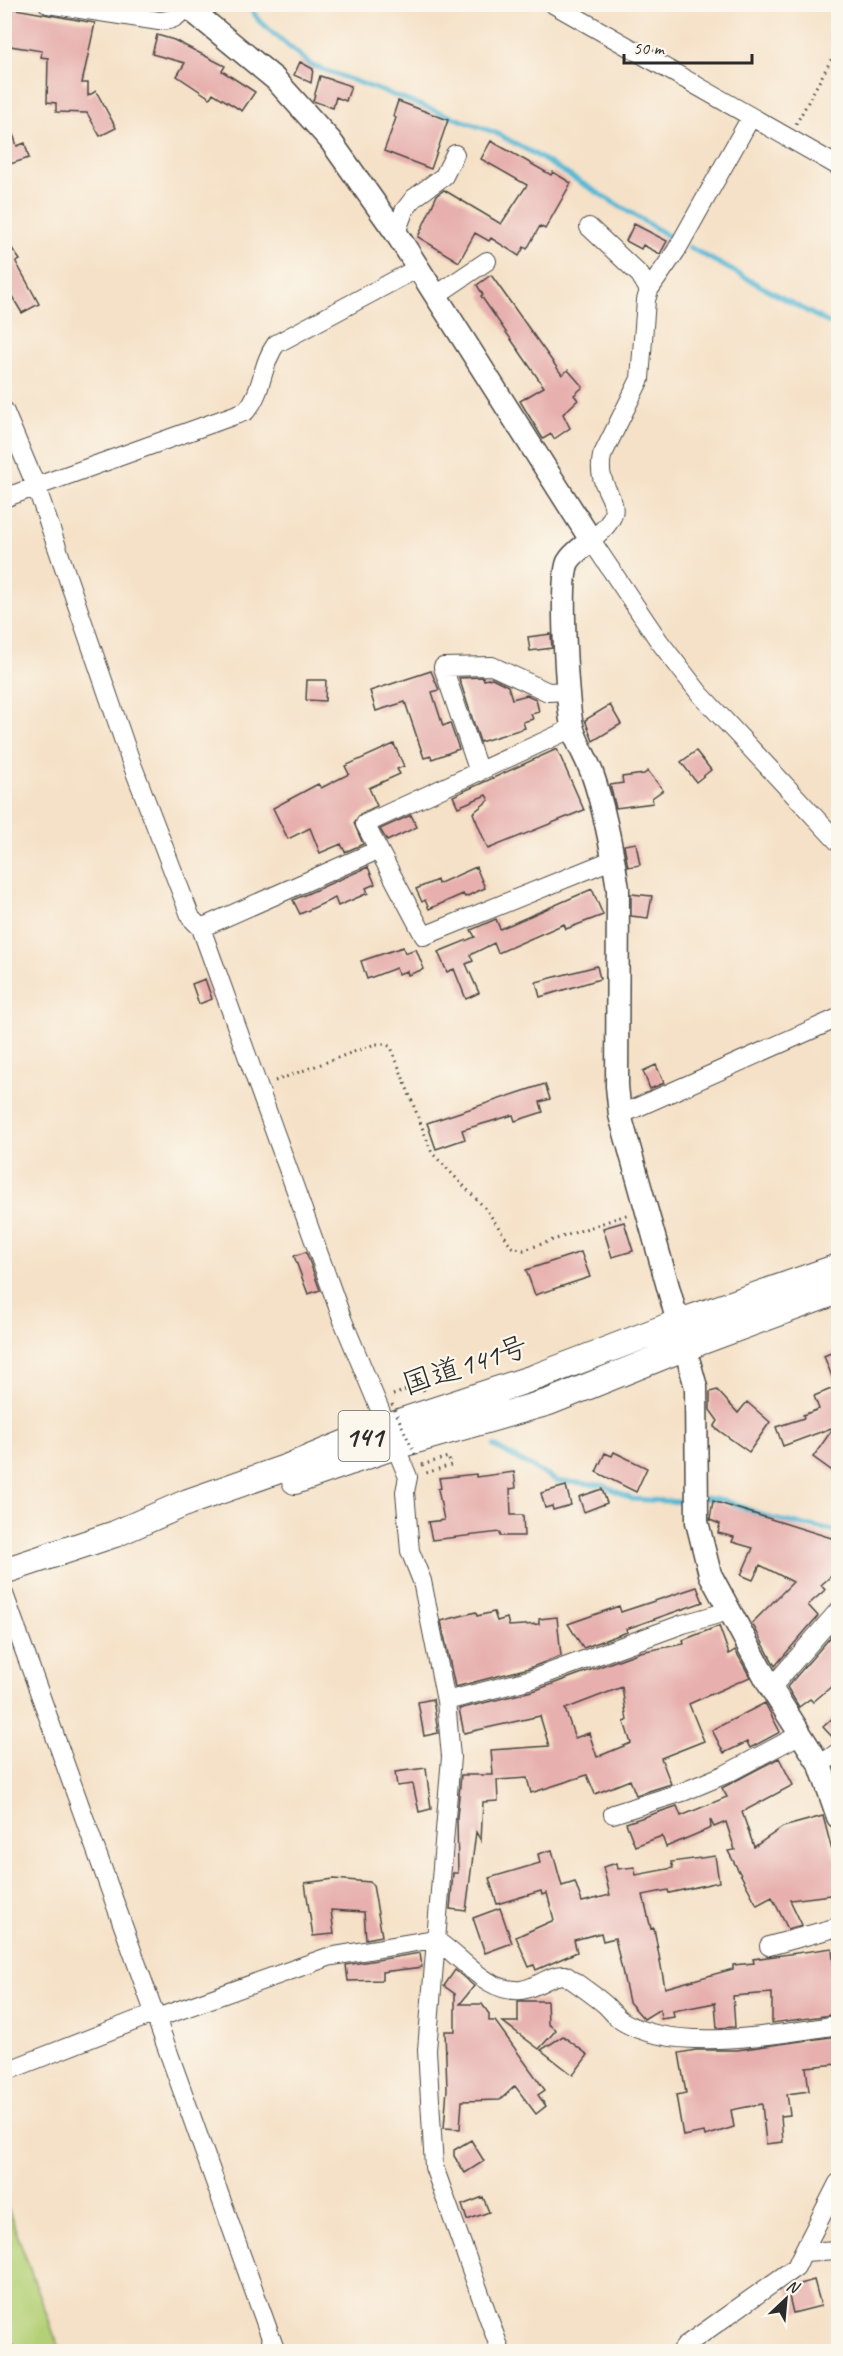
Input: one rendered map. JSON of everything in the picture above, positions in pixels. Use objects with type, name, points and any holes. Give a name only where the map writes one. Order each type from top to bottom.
[{"type":"highway","name":"国道141号","points":[[4,1571],[115,1534],[188,1502],[288,1467],[398,1433],[680,1322],[726,1308],[838,1267]]},
{"type":"highway","name":"国道141号","points":[[398,1433],[549,1402],[686,1347],[838,1291]]},
{"type":"main road","points":[[185,6],[259,65],[301,106],[330,140],[396,233],[591,540],[572,555],[565,573],[569,691],[573,728],[597,789],[614,859],[618,889],[617,1086],[620,1115],[680,1322],[696,1387],[697,1522],[710,1574],[771,1688],[820,1765],[838,1817]]},
{"type":"street","points":[[48,4],[159,21],[169,21],[179,17],[185,6]]},
{"type":"street","points":[[554,4],[838,166]]},
{"type":"street","points":[[751,117],[676,252],[649,290],[646,300],[640,379],[602,456],[600,466],[604,486],[615,502],[614,514],[602,532],[591,540],[659,641],[700,694],[838,842]]},
{"type":"street","points":[[396,233],[404,211],[414,198],[444,176],[455,154]]},
{"type":"street","points":[[590,227],[640,275],[649,290]]},
{"type":"street","points":[[435,296],[487,261]]},
{"type":"street","points":[[4,498],[246,411],[256,400],[264,364],[276,344],[418,268]]},
{"type":"street","points":[[4,410],[36,486],[130,759],[191,918],[201,928],[343,1321],[398,1433],[408,1478],[405,1492],[410,1551],[422,1581],[446,1701],[451,1756],[445,1850],[434,1939],[427,2050],[434,2167],[501,2352]]},
{"type":"street","points":[[479,772],[443,667],[492,666],[548,692],[569,691]]},
{"type":"street","points":[[573,728],[365,824],[424,936],[614,859]]},
{"type":"street","points":[[201,928],[378,850]]},
{"type":"street","points":[[620,1115],[838,1018]]},
{"type":"street","points":[[4,1594],[276,2352]]},
{"type":"street","points":[[446,1701],[532,1679],[663,1631],[729,1611]]},
{"type":"street","points":[[771,1688],[838,1611]]},
{"type":"street","points":[[613,1814],[694,1787],[801,1734]]},
{"type":"street","points":[[820,1765],[838,1752]]},
{"type":"street","points":[[769,1946],[838,1927]]},
{"type":"street","points":[[4,2072],[156,2016],[328,1957],[434,1939],[472,1970],[498,1986],[522,1990],[566,1975],[604,2003],[620,2020],[669,2038],[695,2039],[784,2034],[838,2025]]},
{"type":"street","points":[[681,2352],[686,2345],[796,2267],[838,2183]]},
{"type":"street","points":[[803,2252],[838,2250]]},
{"type":"path","points":[[788,137],[838,47]]},
{"type":"path","points":[[259,1086],[375,1044],[385,1044],[391,1047],[395,1056],[432,1153],[486,1209],[512,1247],[524,1250],[646,1208]]},
{"type":"path","points":[[389,1397],[421,1384],[425,1391],[414,1395]]},
{"type":"path","points":[[419,1467],[448,1457],[451,1465],[422,1475]]},
{"type":"path","points":[[4,2323],[15,2352]]},
{"type":"green space","points":[[5,2201],[60,2351],[5,2351]]},
{"type":"building","points":[[4,7],[95,23],[82,83],[88,83],[88,96],[96,91],[116,128],[100,136],[87,113],[56,112],[56,103],[47,102],[48,58],[41,57],[42,51],[4,45]]},
{"type":"building","points":[[157,35],[174,40],[225,66],[222,71],[255,92],[242,111],[213,93],[210,98],[177,76],[185,63],[152,54]]},
{"type":"building","points":[[300,62],[313,69],[311,83],[294,75]]},
{"type":"building","points":[[320,76],[351,86],[346,101],[336,97],[333,108],[313,101]]},
{"type":"building","points":[[398,101],[448,120],[431,169],[384,151],[396,118],[393,116]]},
{"type":"building","points":[[4,116],[7,116],[17,146],[25,143],[29,158],[4,166]]},
{"type":"building","points":[[491,141],[551,175],[553,172],[571,183],[545,229],[540,226],[527,249],[524,247],[519,256],[491,238],[489,241],[475,233],[459,262],[418,237],[437,195],[444,190],[501,224],[527,185],[481,159]]},
{"type":"building","points":[[634,224],[667,241],[660,254],[643,245],[641,249],[626,241]]},
{"type":"building","points":[[4,237],[20,260],[16,262],[39,304],[22,313],[4,283]]},
{"type":"building","points":[[491,275],[562,375],[568,370],[583,387],[574,395],[578,400],[563,414],[570,428],[554,439],[551,434],[543,439],[520,401],[544,387],[481,296],[483,295],[477,285]]},
{"type":"building","points":[[551,634],[552,648],[530,651],[528,637]]},
{"type":"building","points":[[431,671],[439,690],[432,692],[443,726],[450,723],[459,749],[432,759],[431,756],[424,758],[405,702],[376,711],[370,691]]},
{"type":"building","points":[[483,677],[484,680],[492,678],[508,686],[512,699],[527,695],[536,699],[539,712],[531,714],[533,719],[523,722],[525,728],[480,742],[459,678]]},
{"type":"building","points":[[307,680],[326,680],[325,701],[306,700]]},
{"type":"building","points":[[610,705],[621,724],[593,741],[585,720]]},
{"type":"building","points":[[394,744],[404,766],[397,769],[400,774],[369,788],[377,806],[360,814],[354,823],[363,844],[345,852],[341,844],[320,853],[310,828],[288,839],[273,808],[318,784],[321,788],[349,774],[345,766]]},
{"type":"building","points":[[557,749],[584,810],[488,849],[473,813],[489,800],[486,795],[458,807],[453,796]]},
{"type":"building","points":[[696,751],[711,770],[696,782],[681,762]]},
{"type":"building","points":[[648,771],[663,790],[652,798],[653,803],[616,808],[610,785],[623,783],[622,777],[644,774]]},
{"type":"building","points":[[411,815],[417,827],[387,841],[380,829]]},
{"type":"building","points":[[636,843],[640,865],[628,867],[624,845]]},
{"type":"building","points":[[368,867],[375,884],[366,888],[368,893],[338,906],[335,898],[300,914],[293,900]]},
{"type":"building","points":[[476,867],[485,888],[465,897],[463,894],[429,909],[425,900],[422,902],[416,889],[437,880],[438,884]]},
{"type":"building","points":[[592,889],[603,915],[566,929],[564,924],[498,953],[494,943],[470,955],[473,961],[466,964],[479,993],[466,999],[454,969],[447,972],[438,952],[475,937],[471,930],[496,919],[500,929]]},
{"type":"building","points":[[631,894],[652,896],[648,918],[631,916]]},
{"type":"building","points":[[403,947],[405,953],[416,949],[424,969],[408,975],[407,971],[398,974],[396,968],[367,979],[361,961]]},
{"type":"building","points":[[597,966],[600,979],[540,997],[536,982]]},
{"type":"building","points":[[205,979],[212,999],[199,1004],[192,984]]},
{"type":"building","points":[[656,1065],[664,1083],[650,1089],[643,1071]]},
{"type":"building","points":[[545,1084],[550,1099],[540,1102],[543,1112],[515,1121],[513,1115],[462,1130],[465,1139],[436,1149],[427,1123]]},
{"type":"building","points":[[624,1222],[633,1251],[612,1257],[603,1228]]},
{"type":"building","points":[[306,1252],[320,1290],[308,1294],[294,1256]]},
{"type":"building","points":[[581,1252],[590,1277],[535,1295],[526,1270]]},
{"type":"building","points":[[838,1350],[838,1475],[813,1457],[834,1427],[783,1446],[776,1427],[804,1418],[803,1415],[819,1409],[814,1396],[836,1387],[824,1356]]},
{"type":"building","points":[[717,1390],[738,1413],[747,1402],[770,1422],[749,1452],[714,1427],[718,1421],[710,1410],[710,1392]]},
{"type":"building","points":[[614,1452],[647,1468],[636,1492],[596,1472],[605,1453],[612,1456]]},
{"type":"building","points":[[514,1472],[516,1488],[510,1489],[511,1515],[523,1515],[524,1536],[500,1536],[500,1532],[432,1540],[428,1522],[444,1520],[438,1489],[441,1488],[439,1478],[476,1474],[476,1477]]},
{"type":"building","points":[[566,1486],[571,1505],[553,1510],[552,1506],[545,1508],[541,1493]]},
{"type":"building","points":[[602,1489],[607,1503],[584,1512],[579,1497]]},
{"type":"building","points":[[713,1501],[838,1540],[838,1570],[821,1585],[825,1590],[808,1605],[818,1616],[775,1666],[752,1623],[793,1582],[760,1565],[753,1580],[741,1575],[753,1548],[732,1542],[734,1537],[718,1533],[720,1524],[710,1520]]},
{"type":"building","points":[[697,1587],[703,1602],[626,1629],[627,1632],[583,1648],[568,1624],[619,1606],[621,1612]]},
{"type":"building","points":[[476,1612],[477,1616],[494,1612],[497,1621],[507,1618],[509,1626],[539,1624],[539,1619],[557,1617],[561,1656],[529,1668],[455,1687],[441,1621]]},
{"type":"building","points":[[719,1626],[729,1654],[735,1650],[750,1677],[689,1704],[704,1741],[661,1758],[671,1784],[636,1795],[630,1780],[595,1794],[587,1775],[531,1793],[527,1778],[497,1780],[498,1801],[483,1802],[481,1841],[476,1832],[466,1911],[450,1909],[453,1873],[458,1873],[457,1817],[461,1775],[493,1775],[491,1750],[549,1746],[540,1716],[464,1733],[459,1709],[536,1690],[640,1652],[684,1644],[683,1640]],"holes":[[[622,1687],[627,1721],[624,1722],[631,1743],[597,1757],[589,1733],[575,1738],[565,1709]]]},
{"type":"building","points":[[834,1633],[838,1637],[838,1681],[813,1702],[810,1699],[799,1707],[787,1687]]},
{"type":"building","points":[[433,1699],[438,1733],[424,1736],[418,1702]]},
{"type":"building","points":[[765,1703],[780,1732],[750,1748],[747,1742],[724,1753],[712,1730]]},
{"type":"building","points":[[838,1713],[838,1741],[836,1741],[823,1727]]},
{"type":"building","points":[[779,1758],[793,1785],[742,1812],[754,1847],[783,1827],[823,1816],[834,1858],[838,1856],[838,1894],[790,1900],[802,1925],[788,1929],[772,1897],[757,1905],[728,1851],[735,1850],[726,1822],[714,1827],[710,1819],[711,1828],[666,1847],[662,1836],[635,1846],[626,1823],[677,1806],[681,1816],[727,1797],[722,1788]]},
{"type":"building","points":[[426,1768],[431,1809],[419,1812],[413,1784],[397,1786],[395,1772]]},
{"type":"building","points":[[552,1850],[562,1886],[575,1882],[582,1902],[610,1895],[603,1867],[617,1863],[618,1869],[634,1867],[636,1875],[673,1868],[671,1862],[715,1856],[719,1882],[669,1893],[668,1890],[643,1895],[651,1929],[654,1928],[665,1988],[733,1969],[733,1965],[754,1963],[753,1959],[832,1948],[838,2014],[772,2023],[772,1993],[733,1996],[735,2027],[717,2028],[715,2003],[673,2011],[674,2017],[661,2019],[660,2009],[644,2019],[629,2002],[615,1938],[603,1941],[601,1933],[574,1940],[577,1952],[536,1970],[534,1965],[529,1967],[516,1937],[554,1920],[547,1893],[542,1895],[541,1891],[497,1904],[489,1878],[540,1863],[538,1854]]},
{"type":"building","points":[[334,1879],[370,1882],[373,1885],[382,1936],[366,1939],[364,1912],[331,1910],[334,1934],[313,1936],[305,1883]]},
{"type":"building","points":[[500,1908],[512,1943],[485,1953],[473,1918]]},
{"type":"building","points":[[420,1953],[422,1967],[382,1972],[382,1980],[348,1981],[346,1965]]},
{"type":"building","points":[[455,1970],[474,1986],[460,2004],[482,2004],[489,2014],[489,2021],[495,2021],[545,2090],[538,2095],[546,2106],[536,2114],[515,2086],[500,2100],[462,2101],[460,2129],[444,2128],[447,2089],[445,2031],[455,2031],[455,1994],[444,1986]]},
{"type":"building","points":[[518,2001],[547,2001],[548,2024],[556,2030],[539,2049],[503,2022],[518,2022]]},
{"type":"building","points":[[563,2036],[588,2055],[573,2075],[541,2050]]},
{"type":"building","points":[[838,2036],[838,2064],[806,2067],[809,2091],[787,2094],[790,2115],[781,2116],[783,2142],[766,2144],[762,2104],[731,2110],[734,2127],[705,2136],[704,2132],[683,2136],[676,2095],[686,2093],[679,2053],[696,2050],[737,2050]]},
{"type":"building","points":[[471,2140],[484,2161],[465,2173],[454,2156],[454,2150]]},
{"type":"building","points":[[483,2197],[489,2212],[467,2220],[462,2205]]},
{"type":"building","points":[[814,2280],[821,2306],[793,2313],[787,2288]]},
{"type":"waterway","points":[[248,4],[259,21],[311,65],[496,133],[670,237]]},
{"type":"waterway","points":[[689,247],[838,328]]},
{"type":"waterway","points":[[494,1446],[557,1481],[603,1485],[632,1499],[682,1502]]},
{"type":"waterway","points":[[705,1498],[724,1500],[773,1519],[831,1530],[838,1534]]}]
